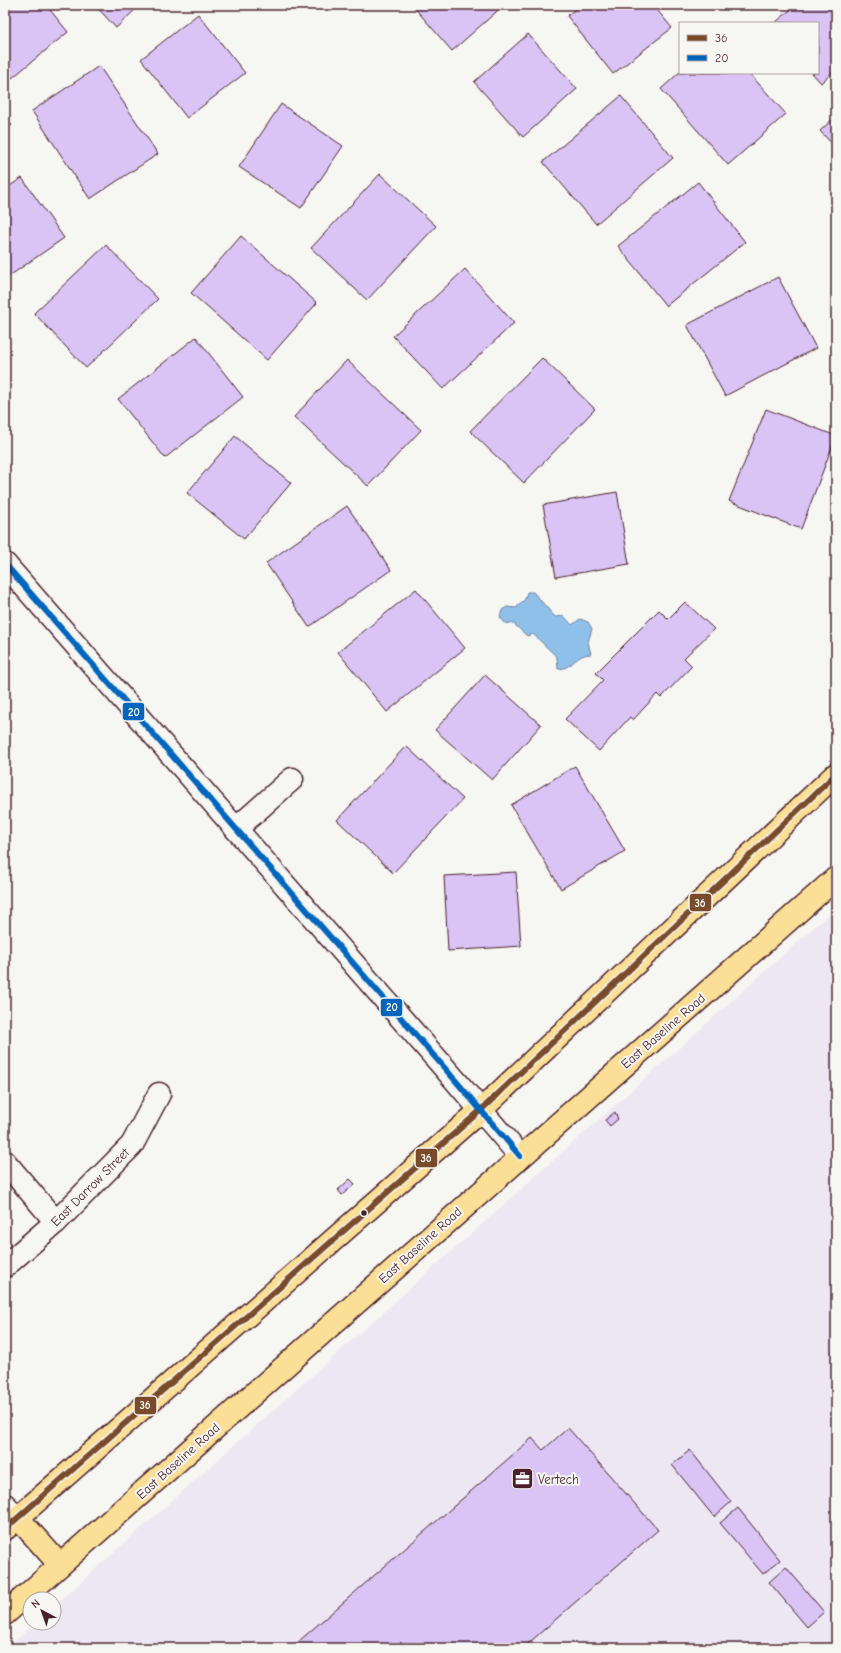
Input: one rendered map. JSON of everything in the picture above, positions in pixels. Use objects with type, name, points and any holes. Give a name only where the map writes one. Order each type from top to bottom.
[{"type":"main road","points":[[60,1565],[9,1517],[481,1110],[836,774]]},
{"type":"main road","name":"East Baseline Road","points":[[5,1614],[520,1156],[836,878]]},
{"type":"street","points":[[5,564],[520,1156]]},
{"type":"street","points":[[236,829],[292,779]]},
{"type":"street","name":"East Darrow Street","points":[[5,1266],[56,1222],[132,1145],[159,1094]]},
{"type":"street","points":[[5,1162],[56,1222]]},
{"type":"shaded area","points":[[836,908],[836,1648],[7,1648],[26,1631],[62,1631],[62,1599]]},
{"type":"water","points":[[527,592],[533,592],[555,617],[564,616],[572,625],[580,619],[588,622],[592,629],[588,642],[591,654],[581,656],[567,667],[558,669],[557,657],[533,634],[527,636],[514,624],[505,623],[500,617],[502,610],[507,607],[516,608],[525,599]]},
{"type":"building","points":[[5,5],[46,5],[68,32],[12,78],[5,70]]},
{"type":"building","points":[[95,5],[140,5],[116,28]]},
{"type":"building","points":[[412,5],[504,5],[452,51]]},
{"type":"building","points":[[580,5],[653,5],[672,28],[613,74],[567,16]]},
{"type":"building","points":[[796,5],[836,5],[836,69],[821,83],[813,74],[819,74],[819,22],[776,22]]},
{"type":"building","points":[[198,14],[245,73],[187,118],[141,59]]},
{"type":"building","points":[[528,34],[577,89],[523,137],[474,82]]},
{"type":"building","points":[[99,66],[158,154],[90,199],[32,111]]},
{"type":"building","points":[[679,73],[750,74],[786,114],[728,165],[661,89]]},
{"type":"building","points":[[621,96],[673,158],[596,224],[543,162]]},
{"type":"building","points":[[281,104],[343,146],[301,208],[239,167]]},
{"type":"building","points":[[836,116],[836,148],[820,131]]},
{"type":"building","points":[[5,118],[12,125],[5,131]]},
{"type":"building","points":[[380,174],[436,226],[367,300],[311,248]]},
{"type":"building","points":[[22,178],[64,238],[5,279],[5,189]]},
{"type":"building","points":[[698,182],[745,242],[666,306],[618,246]]},
{"type":"building","points":[[241,236],[317,303],[267,360],[191,293]]},
{"type":"building","points":[[106,245],[158,299],[86,368],[34,313]]},
{"type":"building","points":[[465,269],[514,323],[443,389],[393,336]]},
{"type":"building","points":[[778,277],[816,348],[725,396],[687,325]]},
{"type":"building","points":[[196,337],[243,397],[165,458],[118,399]]},
{"type":"building","points":[[542,358],[595,409],[524,483],[470,431]]},
{"type":"building","points":[[347,360],[421,430],[368,486],[294,417]]},
{"type":"building","points":[[766,409],[836,436],[801,529],[729,501]]},
{"type":"building","points":[[235,436],[291,483],[244,539],[187,493]]},
{"type":"building","points":[[617,492],[629,564],[556,577],[543,505]]},
{"type":"building","points":[[347,506],[391,570],[309,627],[266,563]]},
{"type":"building","points":[[416,589],[465,648],[387,712],[338,652]]},
{"type":"building","points":[[685,602],[714,629],[684,658],[692,666],[661,698],[657,694],[633,720],[630,717],[599,751],[565,719],[603,680],[596,673],[659,610],[668,619]]},
{"type":"building","points":[[485,675],[541,725],[492,780],[435,730]]},
{"type":"building","points":[[406,746],[463,799],[393,873],[337,820]]},
{"type":"building","points":[[575,766],[625,851],[561,889],[511,805]]},
{"type":"building","points":[[516,872],[521,946],[448,951],[444,876]]},
{"type":"building","points":[[615,1112],[618,1119],[610,1126],[605,1120]]},
{"type":"building","points":[[350,1179],[355,1184],[342,1195],[338,1190]]},
{"type":"building","points":[[568,1428],[658,1530],[523,1648],[291,1648],[532,1438],[543,1450]]},
{"type":"building","points":[[690,1450],[731,1502],[714,1517],[672,1465]]},
{"type":"building","points":[[738,1508],[780,1560],[763,1574],[720,1523]]},
{"type":"building","points":[[786,1567],[824,1612],[807,1627],[769,1582]]},
{"type":"transit line","name":"20","points":[[5,564],[520,1156]]},
{"type":"transit line","name":"36","points":[[5,1529],[481,1110],[836,774]]},
{"type":"place","name":"Vertech","points":[[523,1479]]}]
